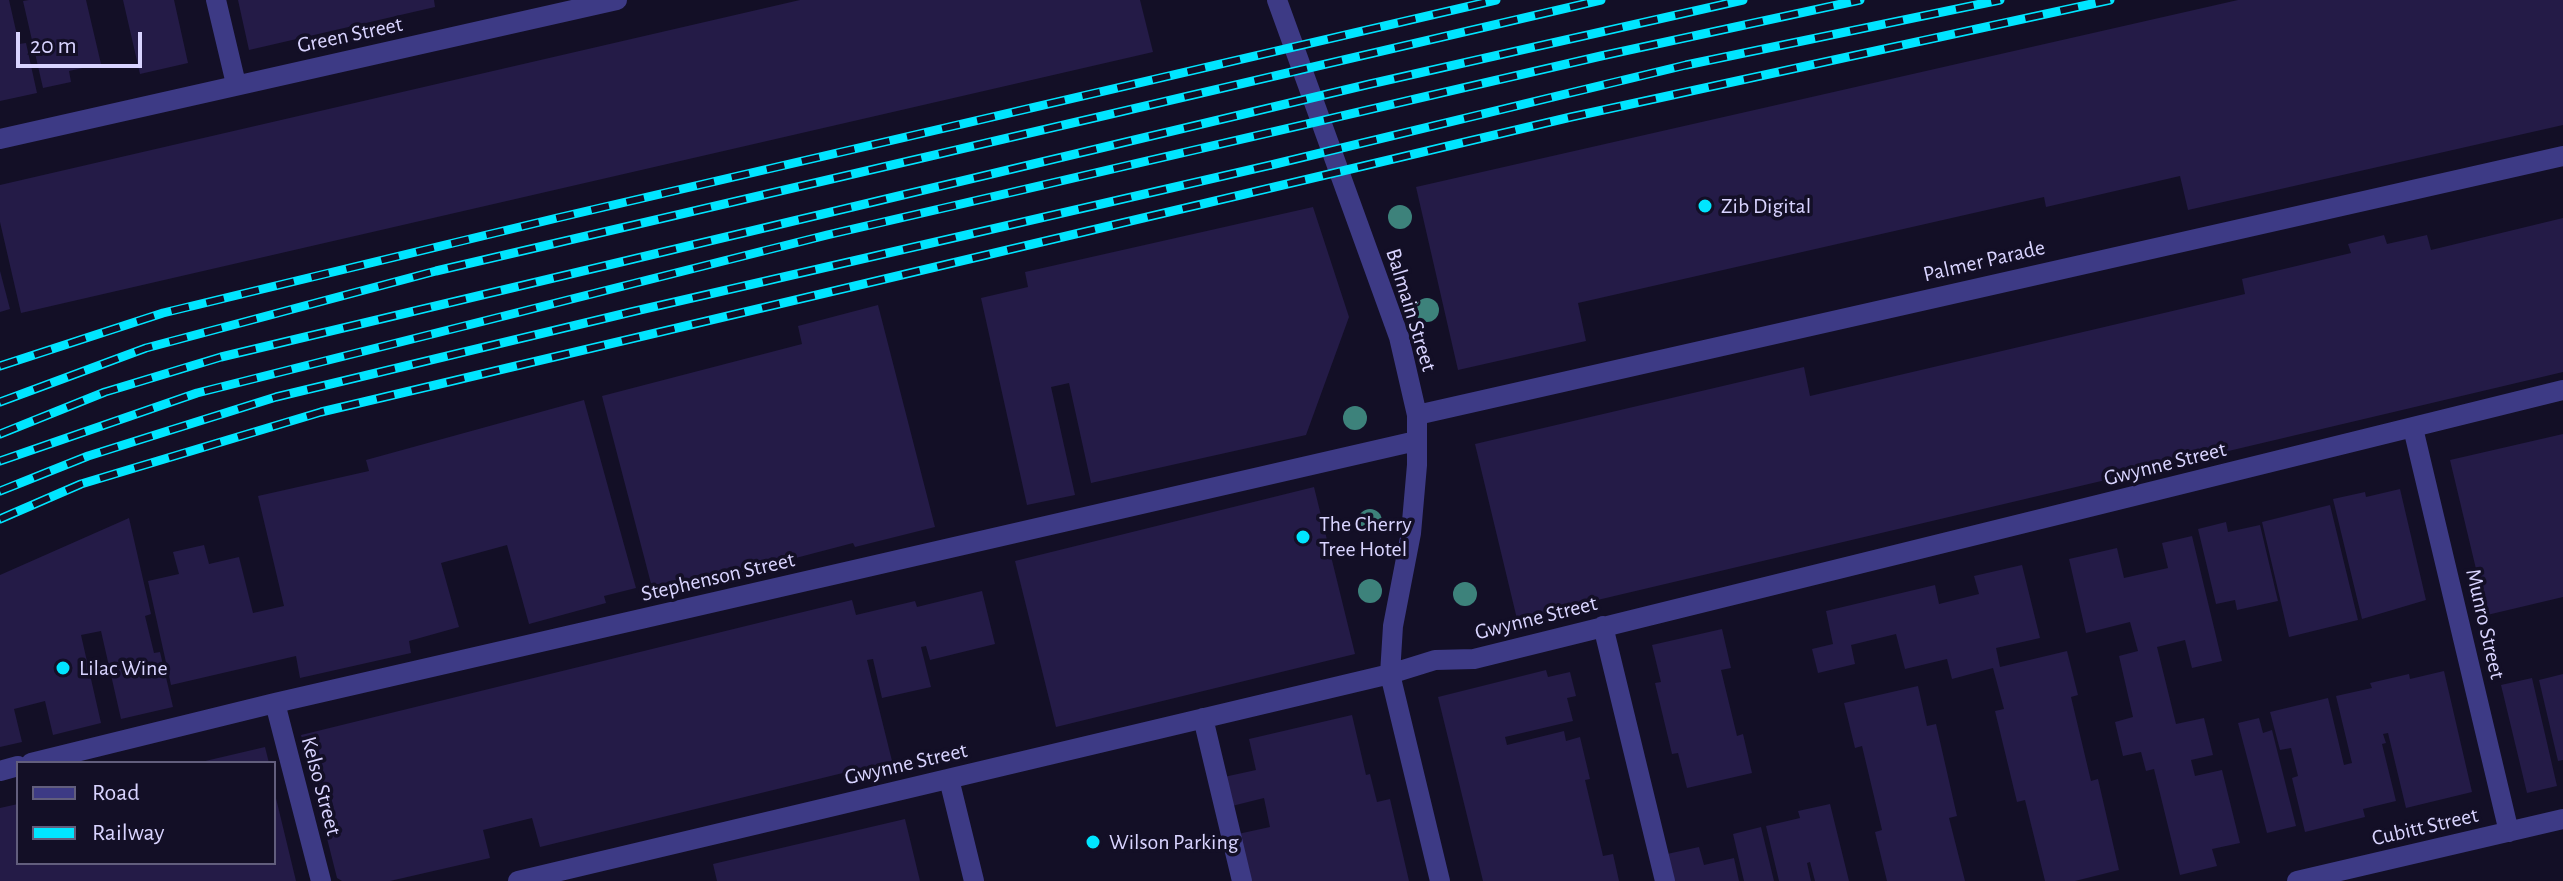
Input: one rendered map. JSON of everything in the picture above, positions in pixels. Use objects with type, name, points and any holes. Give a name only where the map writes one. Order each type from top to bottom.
[{"type":"street","points":[[216,0],[236,84]]},
{"type":"street","name":"Green Street","points":[[0,139],[617,0]]},
{"type":"street","name":"Balmain Street","points":[[1277,0],[1399,337],[1417,415],[1417,465],[1411,533],[1393,626],[1390,674],[1440,881]]},
{"type":"street","name":"Palmer Parade","points":[[1417,415],[2563,156]]},
{"type":"street","name":"Gwynne Street","points":[[518,881],[1390,674],[1435,660],[1474,659],[2563,390]]},
{"type":"street","name":"Munro Street","points":[[2413,428],[2509,832]]},
{"type":"street","name":"Stephenson Street","points":[[39,761],[275,703],[1416,441]]},
{"type":"street","points":[[1603,626],[1665,881]]},
{"type":"street","name":"Kelso Street","points":[[275,703],[321,881]]},
{"type":"street","points":[[1203,718],[1242,881]]},
{"type":"street","points":[[949,779],[974,881]]},
{"type":"street","name":"Cubitt Street","points":[[2297,881],[2563,819]]},
{"type":"building","points":[[0,0],[9,0],[19,44],[26,43],[37,93],[0,101]]},
{"type":"building","points":[[86,0],[101,64],[69,71],[71,82],[43,88],[23,1]]},
{"type":"building","points":[[123,0],[174,0],[188,63],[140,74]]},
{"type":"building","points":[[238,0],[434,0],[435,7],[249,50]]},
{"type":"building","points":[[800,0],[1140,0],[1153,52],[21,313],[0,222],[0,185]]},
{"type":"building","points":[[2238,0],[2563,0],[2563,125],[2188,210],[2180,176],[2046,207],[2044,197],[1578,303],[1586,341],[1458,370],[1416,187]]},
{"type":"building","points":[[1313,207],[1349,317],[1306,435],[1091,483],[1069,383],[1051,387],[1075,495],[1027,505],[981,298],[1028,287],[1025,272]]},
{"type":"building","points":[[2563,218],[2563,372],[1517,619],[1475,444],[1804,367],[1810,396],[2245,294],[2242,279],[2351,253],[2348,244],[2384,235],[2387,244],[2427,235],[2431,250]]},
{"type":"building","points":[[0,271],[10,309],[0,312]]},
{"type":"building","points":[[878,305],[935,527],[855,547],[853,543],[654,595],[602,396],[802,344],[798,326]]},
{"type":"building","points":[[584,400],[636,588],[604,596],[606,603],[529,624],[507,545],[441,563],[459,627],[409,641],[411,653],[300,678],[296,656],[171,685],[148,581],[179,574],[173,552],[204,545],[209,564],[239,557],[253,613],[284,606],[258,496],[369,471],[366,460]]},
{"type":"building","points":[[2563,434],[2563,597],[2487,615],[2450,460]]},
{"type":"building","points":[[1314,487],[1355,654],[1056,727],[1015,561]]},
{"type":"building","points":[[2400,489],[2426,600],[2362,619],[2333,499],[2365,492],[2366,497]]},
{"type":"building","points":[[2330,505],[2358,620],[2289,637],[2262,522]]},
{"type":"building","points":[[129,518],[151,614],[145,616],[154,653],[160,652],[173,707],[121,719],[101,631],[81,635],[101,723],[53,735],[45,701],[14,709],[22,742],[0,747],[0,575]]},
{"type":"building","points":[[2226,522],[2228,532],[2260,525],[2278,601],[2237,610],[2235,600],[2216,604],[2198,529]]},
{"type":"building","points":[[2192,536],[2222,661],[2192,668],[2185,640],[2157,647],[2176,724],[2204,718],[2213,755],[2191,760],[2195,776],[2222,770],[2240,843],[2212,849],[2217,866],[2180,875],[2154,769],[2146,771],[2141,752],[2123,756],[2115,722],[2133,717],[2119,656],[2138,651],[2130,622],[2086,633],[2069,559],[2117,548],[2124,578],[2168,568],[2162,543]]},
{"type":"building","points":[[2022,565],[2040,638],[1996,648],[2000,667],[2067,651],[2078,695],[2071,697],[2091,781],[2098,779],[2119,870],[2075,881],[2045,881],[2025,800],[2017,802],[1995,711],[2004,709],[1993,668],[1952,679],[1947,659],[1905,669],[1896,634],[1851,645],[1855,664],[1818,673],[1812,649],[1833,644],[1826,611],[1935,585],[1939,604],[1979,594],[1974,576]]},
{"type":"building","points":[[982,591],[995,644],[930,660],[926,646],[921,647],[931,687],[882,698],[873,659],[867,660],[892,761],[540,847],[532,818],[483,830],[490,858],[390,881],[342,881],[337,878],[301,735],[852,600],[856,615],[915,601],[917,607]]},
{"type":"building","points":[[1722,629],[1731,668],[1721,670],[1737,736],[1743,734],[1752,773],[1687,788],[1678,753],[1672,754],[1655,683],[1661,682],[1652,645]]},
{"type":"building","points":[[1546,670],[1548,677],[1570,672],[1576,696],[1567,698],[1573,721],[1505,737],[1507,745],[1564,731],[1566,741],[1580,737],[1590,779],[1585,780],[1603,856],[1613,854],[1619,881],[1483,881],[1438,697]]},
{"type":"building","points":[[2444,671],[2472,792],[2406,808],[2388,733],[2383,734],[2386,743],[2382,744],[2396,801],[2363,809],[2365,817],[2305,832],[2292,778],[2298,776],[2291,748],[2280,750],[2270,712],[2328,698],[2344,765],[2352,763],[2336,696],[2372,688],[2370,683],[2409,674],[2410,679]]},
{"type":"building","points":[[2563,674],[2563,760],[2558,761],[2539,680]]},
{"type":"building","points":[[2532,678],[2557,786],[2527,793],[2501,685]]},
{"type":"building","points":[[1918,686],[1927,726],[1936,724],[1957,816],[1949,818],[1965,881],[1887,881],[1875,832],[1882,830],[1862,746],[1855,748],[1844,703]]},
{"type":"building","points":[[1352,715],[1366,775],[1370,774],[1377,802],[1390,799],[1409,881],[1249,881],[1238,834],[1270,827],[1264,798],[1232,806],[1224,777],[1256,770],[1249,739]]},
{"type":"building","points":[[2259,718],[2263,733],[2272,730],[2296,826],[2267,833],[2238,723]]},
{"type":"building","points":[[265,747],[268,761],[205,761]]},
{"type":"building","points":[[276,798],[296,881],[0,881],[0,808],[16,804],[16,865],[276,865]]},
{"type":"building","points":[[1830,804],[1849,881],[1815,881],[1810,862],[1807,863],[1811,881],[1779,881],[1766,826],[1800,818],[1798,811]]},
{"type":"building","points":[[905,819],[920,881],[717,881],[713,864]]},
{"type":"building","points":[[1761,827],[1774,881],[1744,881],[1733,834]]},
{"type":"building","points":[[1699,847],[1704,865],[1734,858],[1739,881],[1673,881],[1667,854]]},
{"type":"railway","points":[[0,366],[163,313],[557,218],[1496,0]]},
{"type":"railway","points":[[0,402],[146,348],[436,271],[1601,0]]},
{"type":"railway","points":[[0,434],[105,392],[221,357],[1370,84],[1743,0]]},
{"type":"railway","points":[[0,461],[197,393],[827,235],[1601,56],[1860,0]]},
{"type":"railway","points":[[0,491],[88,456],[276,397],[1686,65],[2000,0]]},
{"type":"railway","points":[[0,519],[81,484],[321,412],[1571,117],[2110,0]]},
{"type":"place","name":"Zib Digital","points":[[1705,206]]},
{"type":"place","name":"The Cherry Tree Hotel","points":[[1303,537]]},
{"type":"place","name":"Lilac Wine","points":[[63,668]]},
{"type":"place","name":"Wilson Parking","points":[[1093,842]]}]
